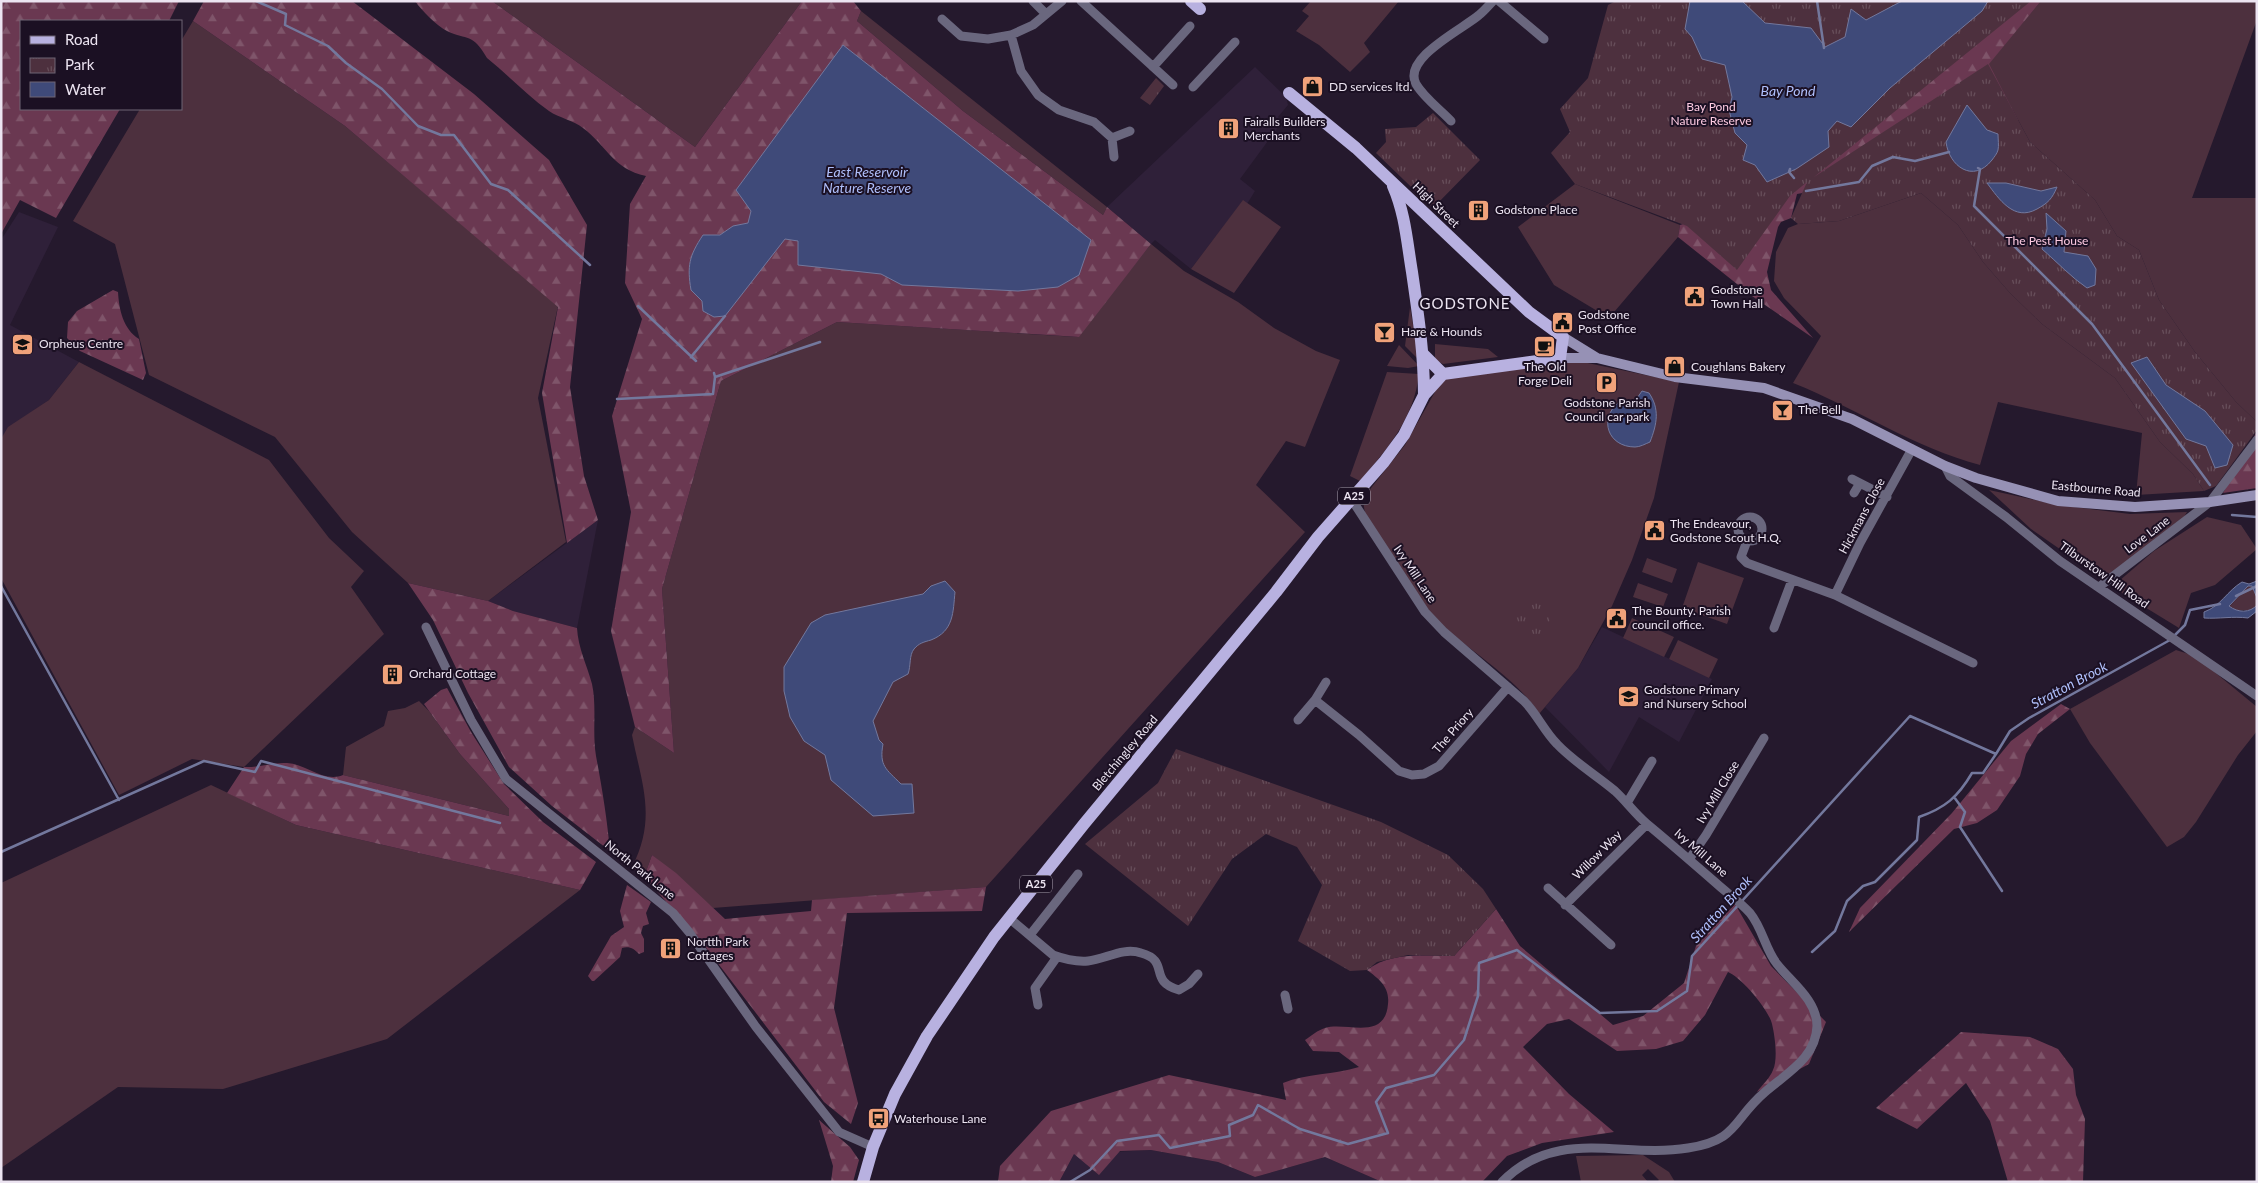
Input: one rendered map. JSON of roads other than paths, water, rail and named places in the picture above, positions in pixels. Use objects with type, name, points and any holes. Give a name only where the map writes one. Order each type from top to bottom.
[{"type":"main road","name":"High Street","points":[[1289,93],[1356,148],[1529,312],[1563,337]]},
{"type":"main road","points":[[1392,183],[1403,215],[1423,354],[1424,395]]},
{"type":"main road","points":[[1403,215],[1422,211]]},
{"type":"main road","points":[[1560,358],[1563,337],[1597,358]]},
{"type":"main road","points":[[1423,354],[1443,374],[1560,358],[1597,358],[1675,377],[1764,388],[1852,419],[1912,449]]},
{"type":"main road","name":"A25","points":[[1424,395],[1443,374]]},
{"type":"main road","name":"Bletchingley Road","points":[[873,1147],[895,1094],[927,1036],[1010,918],[1084,824],[1276,592],[1318,537],[1352,500],[1404,435],[1424,395]]},
{"type":"main road","name":"Eastbourne Road","points":[[1912,449],[1945,466],[1976,478],[2058,501],[2135,507],[2210,502],[2257,495]]},
{"type":"main road","name":"A25","points":[[863,1182],[873,1147]]},
{"type":"street","points":[[1032,1],[1046,14]]},
{"type":"street","points":[[942,19],[961,36],[988,39],[1011,35],[1033,25],[1062,1]]},
{"type":"street","points":[[1081,1],[1173,85]]},
{"type":"street","points":[[1451,121],[1416,84],[1414,72],[1418,62],[1427,53],[1479,15],[1492,1]]},
{"type":"street","points":[[1499,1],[1544,39]]},
{"type":"street","points":[[1153,67],[1190,26]]},
{"type":"street","points":[[1011,35],[1021,70],[1038,95],[1059,110],[1094,122],[1112,138],[1114,157]]},
{"type":"street","points":[[1194,87],[1236,42]]},
{"type":"street","points":[[1112,138],[1130,131]]},
{"type":"street","name":"Love Lane","points":[[2099,587],[2210,502],[2257,440]]},
{"type":"street","name":"Hickmans Close","points":[[1835,595],[1860,543],[1912,449]]},
{"type":"street","name":"Tilburstow Hill Road","points":[[1945,466],[1950,476],[2006,517],[2060,561],[2257,696]]},
{"type":"street","points":[[1854,493],[1856,481],[1887,497]]},
{"type":"street","name":"Ivy Mill Lane","points":[[1352,500],[1425,612],[1444,632],[1535,712],[1556,743],[1627,804],[1647,824],[1690,858],[1740,904],[1756,922],[1764,937],[1769,953],[1806,996],[1815,1014],[1817,1025],[1814,1042],[1807,1056],[1758,1098],[1733,1129],[1718,1140],[1684,1149],[1654,1150],[1584,1147],[1556,1151],[1533,1159],[1513,1171],[1502,1182]]},
{"type":"street","points":[[1747,541],[1741,556],[1747,563],[1835,595],[1973,663]]},
{"type":"street","points":[[1774,628],[1792,580]]},
{"type":"street","name":"North Park Lane","points":[[426,627],[471,720],[506,779],[673,913],[689,932],[756,1027],[839,1132],[873,1147]]},
{"type":"street","points":[[1298,720],[1315,700],[1326,682]]},
{"type":"street","name":"The Priory","points":[[1315,700],[1399,771],[1412,775],[1424,774],[1439,766],[1508,687]]},
{"type":"street","name":"Ivy Mill Close","points":[[1690,858],[1706,835],[1764,738]]},
{"type":"street","points":[[1627,804],[1652,762]]},
{"type":"street","name":"Willow Way","points":[[1565,905],[1647,824]]},
{"type":"street","points":[[1030,935],[1078,874]]},
{"type":"street","points":[[1548,888],[1611,945]]},
{"type":"street","points":[[1010,918],[1056,956],[1074,961],[1089,961],[1130,951],[1140,952],[1151,956],[1157,962],[1161,981],[1165,985],[1179,990],[1189,984],[1198,974]]},
{"type":"street","points":[[1038,1005],[1035,988],[1056,956]]},
{"type":"street","points":[[1285,995],[1288,1009]]},
{"type":"water","name":"Bay Pond","points":[[1690,1],[1742,1],[1765,23],[1811,28],[1825,47],[1845,37],[1851,9],[1866,20],[1902,1],[1988,1],[1982,11],[1890,88],[1851,127],[1837,121],[1828,131],[1829,147],[1796,169],[1767,182],[1755,165],[1743,160],[1747,145],[1735,133],[1729,110],[1732,97],[1725,65],[1702,59],[1692,37],[1685,29]]},
{"type":"water","name":"East Reservoir Nature Reserve","points":[[843,45],[1091,240],[1079,275],[1058,287],[1018,291],[902,285],[881,274],[798,265],[798,241],[785,239],[725,316],[714,317],[703,311],[702,301],[691,290],[689,268],[695,249],[703,235],[720,235],[733,226],[748,223],[751,211],[736,190]]},
{"type":"water","points":[[1967,105],[1987,130],[1998,134],[1996,154],[1985,167],[1977,171],[1963,169],[1957,165],[1948,151],[1946,142]]},
{"type":"water","points":[[1987,183],[2006,183],[2041,191],[2057,187],[2051,198],[2044,205],[2029,212],[2021,213],[2014,211],[2002,202]]},
{"type":"water","points":[[2046,213],[2066,231],[2064,252],[2088,256],[2096,269],[2095,285],[2087,288],[2042,249],[2047,229]]},
{"type":"water","points":[[2147,357],[2166,385],[2205,411],[2233,445],[2227,465],[2215,468],[2206,446],[2186,439],[2131,363]]},
{"type":"water","points":[[1642,391],[1649,393],[1655,405],[1654,429],[1650,442],[1637,447],[1626,446],[1618,442],[1609,431],[1609,416],[1619,402],[1633,404]]},
{"type":"water","points":[[945,581],[955,592],[953,614],[948,626],[939,636],[920,644],[914,649],[911,654],[908,674],[893,682],[873,721],[879,740],[883,744],[882,757],[885,767],[901,784],[912,784],[914,813],[873,816],[831,780],[825,755],[804,741],[790,717],[784,691],[784,667],[811,623],[825,615],[923,594],[931,586]]},
{"type":"water","points":[[2257,581],[2257,598],[2252,586],[2248,586],[2229,606],[2236,610],[2244,611],[2251,610],[2257,605],[2257,611],[2248,618],[2204,618],[2204,612],[2215,606],[2242,582],[2249,584]]},
{"type":"waterway","points":[[256,1],[286,14],[285,25],[328,46],[346,63],[382,89],[418,126],[441,135],[454,135],[491,184],[508,190],[590,265]]},
{"type":"waterway","points":[[1817,1],[1824,48]]},
{"type":"waterway","points":[[1806,191],[1859,182],[1872,166],[1893,157],[1915,161],[1949,152]]},
{"type":"waterway","points":[[1978,168],[1980,169],[1974,206],[2092,324],[2210,485]]},
{"type":"waterway","points":[[1790,169],[1789,172],[1794,178]]},
{"type":"waterway","points":[[638,306],[696,361]]},
{"type":"waterway","points":[[691,357],[725,316]]},
{"type":"waterway","points":[[714,373],[715,377],[820,342]]},
{"type":"waterway","points":[[617,399],[713,394],[715,377]]},
{"type":"waterway","points":[[2232,515],[2257,517]]},
{"type":"waterway","points":[[1,586],[119,800]]},
{"type":"waterway","name":"Stratton Brook","points":[[2236,596],[2257,586]]},
{"type":"waterway","name":"Stratton Brook","points":[[2174,636],[2185,625],[2190,610],[2220,604]]},
{"type":"waterway","name":"Stratton Brook","points":[[1070,1182],[1090,1170],[1117,1141],[1159,1135],[1170,1148],[1230,1136],[1229,1125],[1253,1115],[1258,1105],[1300,1129],[1348,1144],[1388,1133],[1376,1102],[1386,1088],[1434,1075],[1464,1040],[1478,996],[1479,963],[1517,950],[1600,1013],[1657,1011],[1687,991],[1692,956],[1910,716],[1996,754],[2010,731],[2029,718],[2170,640]]},
{"type":"waterway","points":[[1812,952],[1835,931],[1847,901],[1863,886],[1875,882],[1917,840],[1919,817],[1936,810],[1950,801],[1972,773],[1983,773],[1996,754]]},
{"type":"waterway","points":[[1,852],[204,761],[255,772],[261,761],[500,823]]},
{"type":"waterway","points":[[1954,797],[1965,812],[1960,827],[2002,891]]},
{"type":"place","name":"DD services ltd.","points":[[1313,87]]},
{"type":"place","name":"Fairalls Builders Merchants","points":[[1228,129]]},
{"type":"place","name":"Godstone Place","points":[[1479,210]]},
{"type":"place","name":"Godstone Town Hall","points":[[1695,297]]},
{"type":"place","name":"Godstone Post Office","points":[[1562,322]]},
{"type":"place","name":"Hare & Hounds","points":[[1385,332]]},
{"type":"place","name":"Orpheus Centre","points":[[23,344]]},
{"type":"place","name":"The Old Forge Deli","points":[[1545,346]]},
{"type":"place","name":"Coughlans Bakery","points":[[1675,367]]},
{"type":"place","name":"Godstone Parish Council car park","points":[[1607,382]]},
{"type":"place","name":"The Bell","points":[[1782,410]]},
{"type":"place","name":"The Endeavour, Godstone Scout H.Q.","points":[[1654,531]]},
{"type":"place","name":"The Bounty. Parish council office.","points":[[1616,618]]},
{"type":"place","name":"Orchard Cottage","points":[[393,674]]},
{"type":"place","name":"Godstone Primary and Nursery School","points":[[1628,697]]},
{"type":"place","name":"Nortth Park Cottages","points":[[671,949]]},
{"type":"place","name":"Waterhouse Lane","points":[[878,1119]]},
{"type":"district","name":"GODSTONE","points":[[1465,304]]},
{"type":"park label","name":"Bay Pond Nature Reserve","points":[[1711,114]]},
{"type":"park label","name":"The Pest House","points":[[2047,241]]}]
